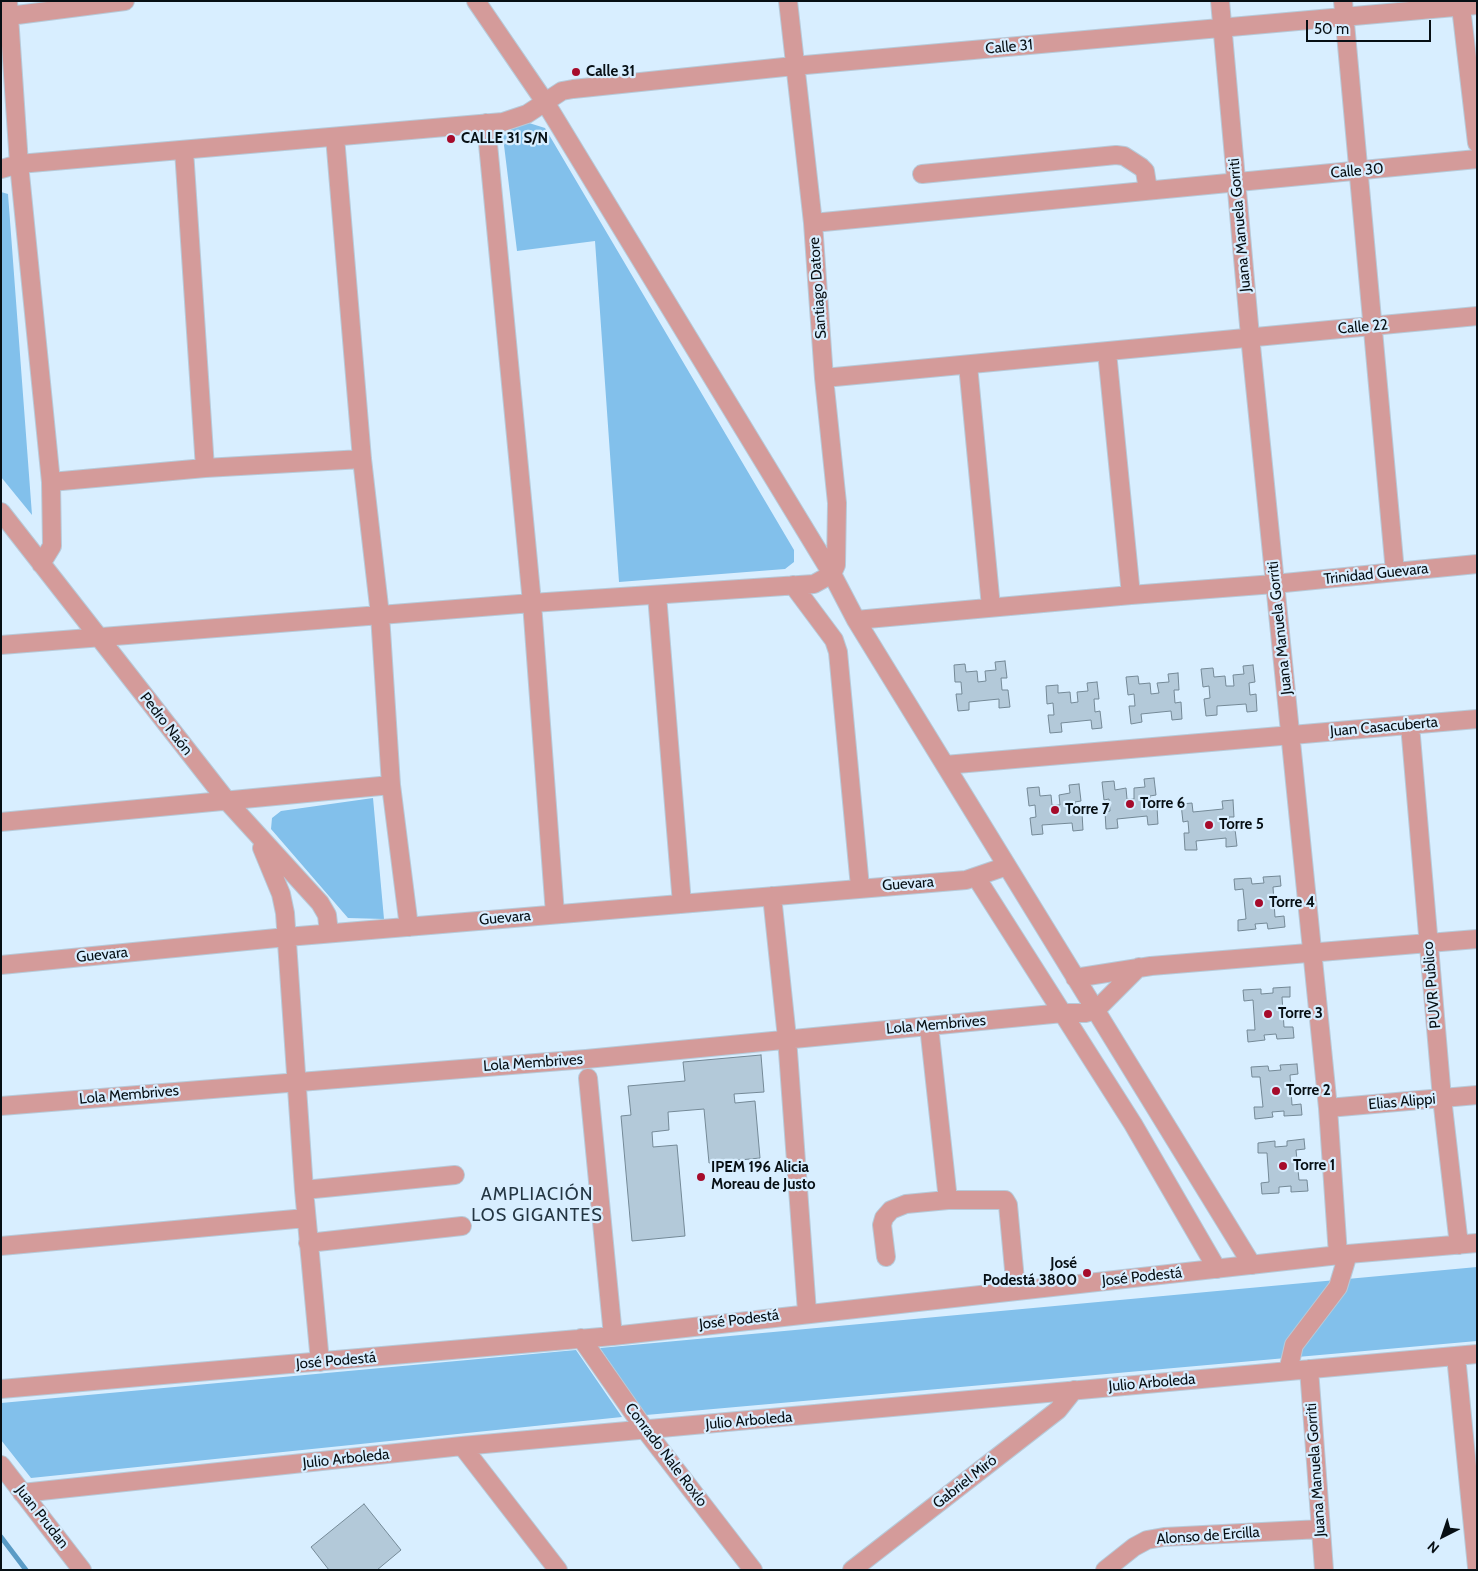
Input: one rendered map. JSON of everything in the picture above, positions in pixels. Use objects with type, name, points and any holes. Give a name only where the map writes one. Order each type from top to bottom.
[{"type":"street","points":[[41,564],[52,546],[51,482],[20,164],[8,9],[124,1]]},
{"type":"street","points":[[476,1],[545,102],[832,574],[856,620],[1252,1265]]},
{"type":"street","name":"Santiago Datore","points":[[788,1],[813,223],[824,378],[837,503],[836,565],[832,574]]},
{"type":"street","name":"Juana Manuela Gorriti","points":[[1220,1],[1274,584],[1343,1254]]},
{"type":"street","points":[[1469,6],[1477,143]]},
{"type":"street","name":"Calle 31","points":[[1,169],[20,164],[486,123],[516,118],[562,91],[573,89],[794,66],[1222,27],[1343,9],[1469,6]]},
{"type":"street","points":[[1343,9],[1395,572]]},
{"type":"street","points":[[486,123],[532,603],[555,914]]},
{"type":"street","points":[[335,137],[362,460],[380,615],[391,785],[409,927]]},
{"type":"street","points":[[184,150],[205,468]]},
{"type":"street","points":[[922,174],[1116,155],[1124,156],[1142,167],[1145,171],[1148,190]]},
{"type":"street","name":"Calle 30","points":[[813,223],[1236,181],[1358,172],[1477,159]]},
{"type":"street","name":"Calle 22","points":[[824,378],[1107,352],[1250,336],[1477,316]]},
{"type":"street","points":[[1107,352],[1131,595]]},
{"type":"street","points":[[968,365],[991,607]]},
{"type":"street","points":[[51,482],[205,468],[362,460]]},
{"type":"street","name":"Pedro Naón","points":[[1,512],[227,801],[320,903],[327,915],[329,933]]},
{"type":"street","name":"Trinidad Guevara","points":[[856,620],[1274,584],[1477,564]]},
{"type":"street","points":[[1,645],[532,603],[814,584],[832,574]]},
{"type":"street","points":[[793,585],[834,640],[838,652],[860,887]]},
{"type":"street","points":[[657,595],[682,904]]},
{"type":"street","name":"Juan Casacuberta","points":[[945,765],[1477,718]]},
{"type":"street","name":"PUVR Publico","points":[[1410,725],[1442,1098],[1459,1245]]},
{"type":"street","points":[[1,822],[391,785]]},
{"type":"street","points":[[257,836],[281,894],[287,937],[306,1218],[320,1362]]},
{"type":"street","name":"Guevara","points":[[1,965],[329,933],[682,904],[860,887],[966,880],[1007,866]]},
{"type":"street","points":[[976,877],[1156,1163],[1217,1269]]},
{"type":"street","points":[[772,896],[787,1038],[807,1312]]},
{"type":"street","points":[[1075,978],[1139,967],[1477,939]]},
{"type":"street","points":[[1096,1010],[1139,967]]},
{"type":"street","name":"Lola Membrives","points":[[1,1106],[586,1059],[787,1038],[1063,1013],[1085,1013],[1096,1010]]},
{"type":"street","points":[[929,1026],[948,1200]]},
{"type":"street","points":[[588,1078],[613,1336]]},
{"type":"street","name":"Elias Alippi","points":[[1328,1108],[1477,1095]]},
{"type":"street","points":[[304,1190],[455,1175]]},
{"type":"street","points":[[886,1258],[882,1225],[884,1218],[891,1210],[906,1204],[948,1200],[1005,1200],[1008,1205],[1016,1291]]},
{"type":"street","points":[[1,1246],[306,1218]]},
{"type":"street","points":[[308,1243],[462,1226]]},
{"type":"street","name":"José Podestá","points":[[1,1388],[613,1336],[807,1312],[1016,1291],[1343,1254],[1477,1243]]},
{"type":"street","points":[[1288,1371],[1294,1345],[1338,1287],[1343,1254]]},
{"type":"street","name":"Conrado Nale Roxlo","points":[[581,1338],[646,1431],[754,1570]]},
{"type":"street","name":"Julio Arboleda","points":[[22,1493],[462,1446],[646,1431],[1477,1354]]},
{"type":"street","points":[[1456,1356],[1477,1567]]},
{"type":"street","name":"Juana Manuela Gorriti","points":[[1309,1369],[1324,1570]]},
{"type":"street","name":"Gabriel Miró","points":[[852,1570],[1058,1410],[1074,1390]]},
{"type":"street","points":[[462,1446],[558,1570]]},
{"type":"street","name":"Juan Prudan","points":[[1,1465],[82,1570]]},
{"type":"street","name":"Alonso de Ercilla","points":[[1105,1570],[1134,1547],[1147,1540],[1164,1537],[1321,1529]]},
{"type":"shaded area","points":[[529,123],[545,128],[794,550],[794,562],[785,569],[619,582],[595,241],[517,251],[503,137],[509,128]]},
{"type":"shaded area","points":[[1,192],[8,194],[32,515],[1,477]]},
{"type":"shaded area","points":[[373,798],[384,919],[348,918],[271,829],[272,818],[281,811]]},
{"type":"shaded area","points":[[1477,1267],[1477,1341],[646,1415],[600,1348]]},
{"type":"shaded area","points":[[576,1350],[622,1417],[31,1478],[1,1440],[1,1403]]},
{"type":"building","points":[[1005,661],[1007,678],[1001,678],[1002,690],[1008,690],[1010,707],[999,708],[999,699],[969,702],[969,710],[958,711],[956,694],[962,694],[961,682],[955,682],[954,665],[965,664],[966,672],[977,671],[978,682],[986,681],[985,671],[996,670],[995,662]]},
{"type":"building","points":[[1253,665],[1255,682],[1249,683],[1250,695],[1256,694],[1257,711],[1247,712],[1246,704],[1217,706],[1217,715],[1206,716],[1204,699],[1210,698],[1209,686],[1203,687],[1201,669],[1213,668],[1214,677],[1225,676],[1226,686],[1234,686],[1233,675],[1244,674],[1243,666]]},
{"type":"building","points":[[1178,673],[1179,690],[1174,690],[1175,703],[1181,702],[1182,719],[1172,720],[1171,711],[1141,714],[1142,722],[1131,724],[1129,706],[1135,706],[1134,694],[1128,695],[1126,677],[1138,676],[1139,684],[1150,683],[1151,694],[1159,693],[1157,683],[1169,682],[1168,674]]},
{"type":"building","points":[[1097,682],[1099,699],[1094,699],[1095,712],[1100,711],[1102,728],[1092,729],[1091,720],[1061,723],[1062,732],[1050,733],[1048,715],[1054,715],[1053,703],[1047,704],[1046,686],[1058,685],[1058,693],[1070,692],[1071,703],[1078,702],[1077,692],[1088,691],[1087,683]]},
{"type":"building","name":"Torre 6","points":[[1154,778],[1156,795],[1150,796],[1151,808],[1157,807],[1158,824],[1148,825],[1147,816],[1117,819],[1118,828],[1106,829],[1105,812],[1110,811],[1109,799],[1104,800],[1102,782],[1114,781],[1115,790],[1126,788],[1127,799],[1134,799],[1134,788],[1145,787],[1144,779]]},
{"type":"building","name":"Torre 7","points":[[1079,784],[1081,801],[1075,802],[1076,814],[1082,813],[1083,830],[1073,831],[1072,823],[1042,825],[1043,834],[1032,835],[1030,818],[1036,817],[1035,805],[1029,806],[1027,788],[1039,787],[1040,796],[1051,795],[1052,805],[1060,805],[1059,795],[1070,793],[1069,785]]},
{"type":"building","name":"Torre 5","points":[[1233,800],[1234,817],[1229,817],[1230,830],[1235,829],[1237,846],[1226,847],[1226,838],[1196,841],[1197,850],[1185,850],[1184,833],[1189,833],[1188,821],[1183,822],[1181,804],[1192,803],[1193,812],[1223,809],[1222,801]]},
{"type":"building","name":"Torre 4","points":[[1280,876],[1281,886],[1273,887],[1275,917],[1284,916],[1285,927],[1268,929],[1267,923],[1255,924],[1256,929],[1238,931],[1238,920],[1246,919],[1243,889],[1235,890],[1234,879],[1251,878],[1252,884],[1264,883],[1263,877]]},
{"type":"building","name":"Torre 3","points":[[1290,987],[1290,997],[1282,997],[1284,1027],[1293,1027],[1294,1038],[1277,1039],[1276,1034],[1264,1035],[1265,1040],[1248,1042],[1247,1030],[1255,1030],[1253,1000],[1244,1001],[1243,990],[1261,989],[1261,994],[1273,993],[1273,988]]},
{"type":"building","points":[[761,1055],[764,1092],[734,1094],[735,1103],[755,1101],[760,1158],[709,1163],[704,1109],[668,1112],[669,1130],[652,1132],[653,1147],[677,1145],[685,1236],[632,1241],[621,1116],[631,1115],[628,1086],[685,1081],[683,1062]]},
{"type":"building","name":"Torre 2","points":[[1297,1064],[1298,1074],[1290,1075],[1292,1105],[1301,1104],[1302,1115],[1284,1116],[1284,1111],[1272,1112],[1273,1117],[1255,1119],[1254,1107],[1263,1107],[1260,1077],[1252,1077],[1251,1067],[1268,1066],[1269,1071],[1281,1070],[1280,1065]]},
{"type":"building","name":"Torre 1","points":[[1304,1139],[1305,1149],[1296,1150],[1299,1180],[1307,1180],[1308,1191],[1291,1192],[1291,1186],[1279,1187],[1279,1193],[1262,1194],[1261,1183],[1269,1182],[1267,1153],[1258,1153],[1258,1143],[1275,1141],[1275,1147],[1287,1146],[1287,1141]]},
{"type":"building","points":[[364,1504],[401,1550],[377,1570],[329,1570],[311,1547]]},
{"type":"waterway","points":[[1,1537],[26,1570]]},
{"type":"place","name":"Calle 31","points":[[576,72]]},
{"type":"place","name":"CALLE 31 S/N","points":[[451,139]]},
{"type":"place","name":"Torre 6","points":[[1130,804]]},
{"type":"place","name":"Torre 7","points":[[1055,810]]},
{"type":"place","name":"Torre 5","points":[[1209,825]]},
{"type":"place","name":"Torre 4","points":[[1259,903]]},
{"type":"place","name":"Torre 3","points":[[1268,1014]]},
{"type":"place","name":"Torre 2","points":[[1276,1091]]},
{"type":"place","name":"Torre 1","points":[[1283,1166]]},
{"type":"place","name":"IPEM 196 Alicia Moreau de Justo","points":[[701,1177]]},
{"type":"place","name":"José Podestá 3800","points":[[1087,1273]]},
{"type":"district","name":"AMPLIACIÓN LOS GIGANTES","points":[[537,1205]]}]
